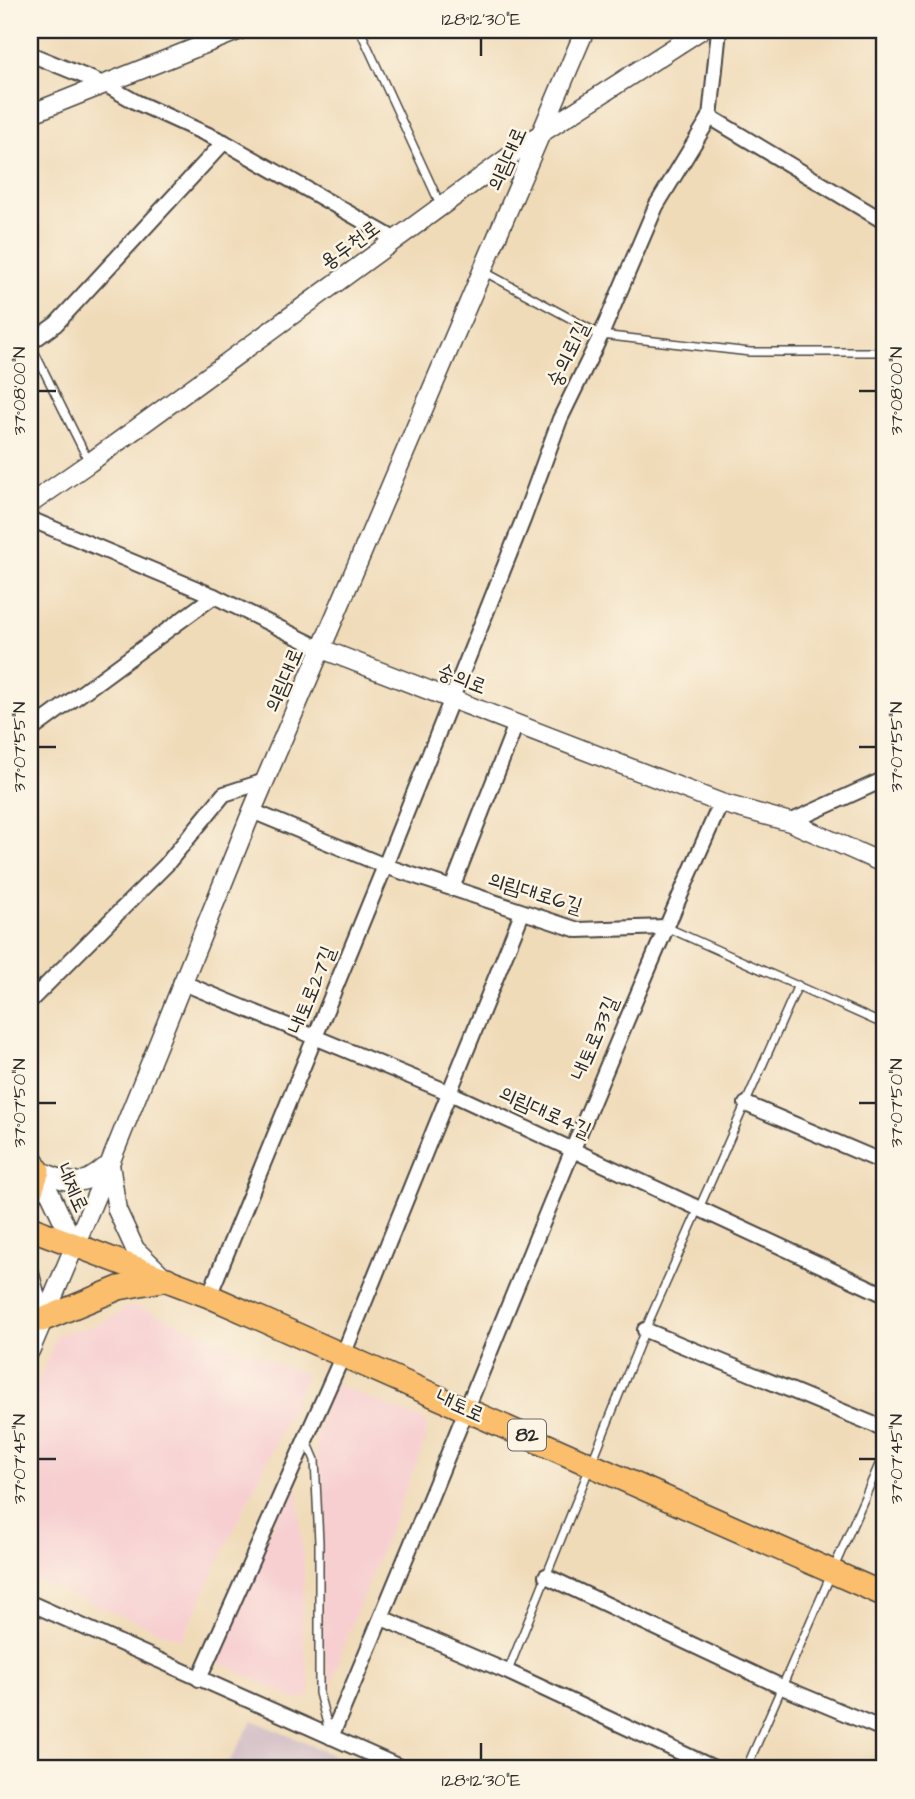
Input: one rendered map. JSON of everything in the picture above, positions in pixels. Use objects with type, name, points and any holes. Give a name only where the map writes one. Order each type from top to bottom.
[{"type":"main road","points":[[30,1194],[34,1160]]},
{"type":"main road","name":"내토로","points":[[30,1228],[209,1296],[885,1595]]},
{"type":"main road","points":[[42,1320],[119,1288],[167,1279]]},
{"type":"street","name":"의림대로","points":[[30,1351],[110,1163],[252,811],[585,30]]},
{"type":"street","name":"용두천로","points":[[30,503],[89,463],[543,132],[701,30]]},
{"type":"street","name":"숭의로1길","points":[[451,699],[560,419],[601,335],[656,206],[710,117],[719,30]]},
{"type":"street","points":[[30,114],[106,85],[229,32]]},
{"type":"street","points":[[30,54],[106,85],[224,142],[396,240]]},
{"type":"street","points":[[710,117],[885,222]]},
{"type":"street","points":[[30,343],[55,324],[224,142]]},
{"type":"street","name":"숭의로","points":[[30,519],[214,596],[322,649],[721,803],[790,822],[885,864]]},
{"type":"street","points":[[30,731],[214,596]]},
{"type":"street","name":"내토로27길","points":[[209,1296],[386,866],[451,699]]},
{"type":"street","points":[[452,888],[516,724]]},
{"type":"street","points":[[790,822],[885,779]]},
{"type":"street","points":[[30,1001],[166,864],[224,793],[265,781]]},
{"type":"street","name":"내토로33길","points":[[331,1737],[468,1410],[572,1147],[721,803]]},
{"type":"street","name":"의림대로6길","points":[[252,811],[386,866],[522,914],[578,930],[666,927]]},
{"type":"street","points":[[199,1679],[343,1355],[522,914]]},
{"type":"street","name":"의림대로4길","points":[[181,982],[448,1092],[572,1147],[885,1295]]},
{"type":"street","points":[[746,1104],[885,1163]]},
{"type":"street","points":[[34,1160],[71,1183],[89,1182],[110,1163]]},
{"type":"street","name":"내제로","points":[[34,1160],[74,1244]]},
{"type":"street","points":[[110,1163],[117,1210],[135,1249],[167,1279]]},
{"type":"street","points":[[30,1275],[42,1320]]},
{"type":"street","points":[[645,1330],[885,1429]]},
{"type":"street","points":[[546,1576],[782,1687],[885,1730]]},
{"type":"street","points":[[30,1603],[404,1769]]},
{"type":"street","points":[[382,1618],[508,1672],[716,1769]]},
{"type":"lane","points":[[360,30],[442,206]]},
{"type":"lane","points":[[482,271],[601,335],[750,352],[885,352]]},
{"type":"lane","points":[[30,343],[89,463]]},
{"type":"lane","name":"의림대로6길","points":[[666,927],[885,1025]]},
{"type":"lane","points":[[508,1672],[645,1330],[798,985]]},
{"type":"lane","points":[[305,1438],[315,1460],[318,1692],[331,1737]]},
{"type":"lane","points":[[746,1769],[885,1451]]},
{"type":"shaded area","points":[[133,1305],[307,1375],[182,1640],[30,1578],[30,1402],[58,1334],[96,1326]]},
{"type":"shaded area","points":[[331,1383],[426,1421],[426,1439],[350,1628],[331,1685],[322,1641],[321,1509],[316,1437]]},
{"type":"shaded area","points":[[296,1469],[304,1570],[302,1632],[311,1694],[297,1700],[217,1661]]},
{"type":"shaded area","points":[[253,1720],[364,1769],[225,1769]]}]
